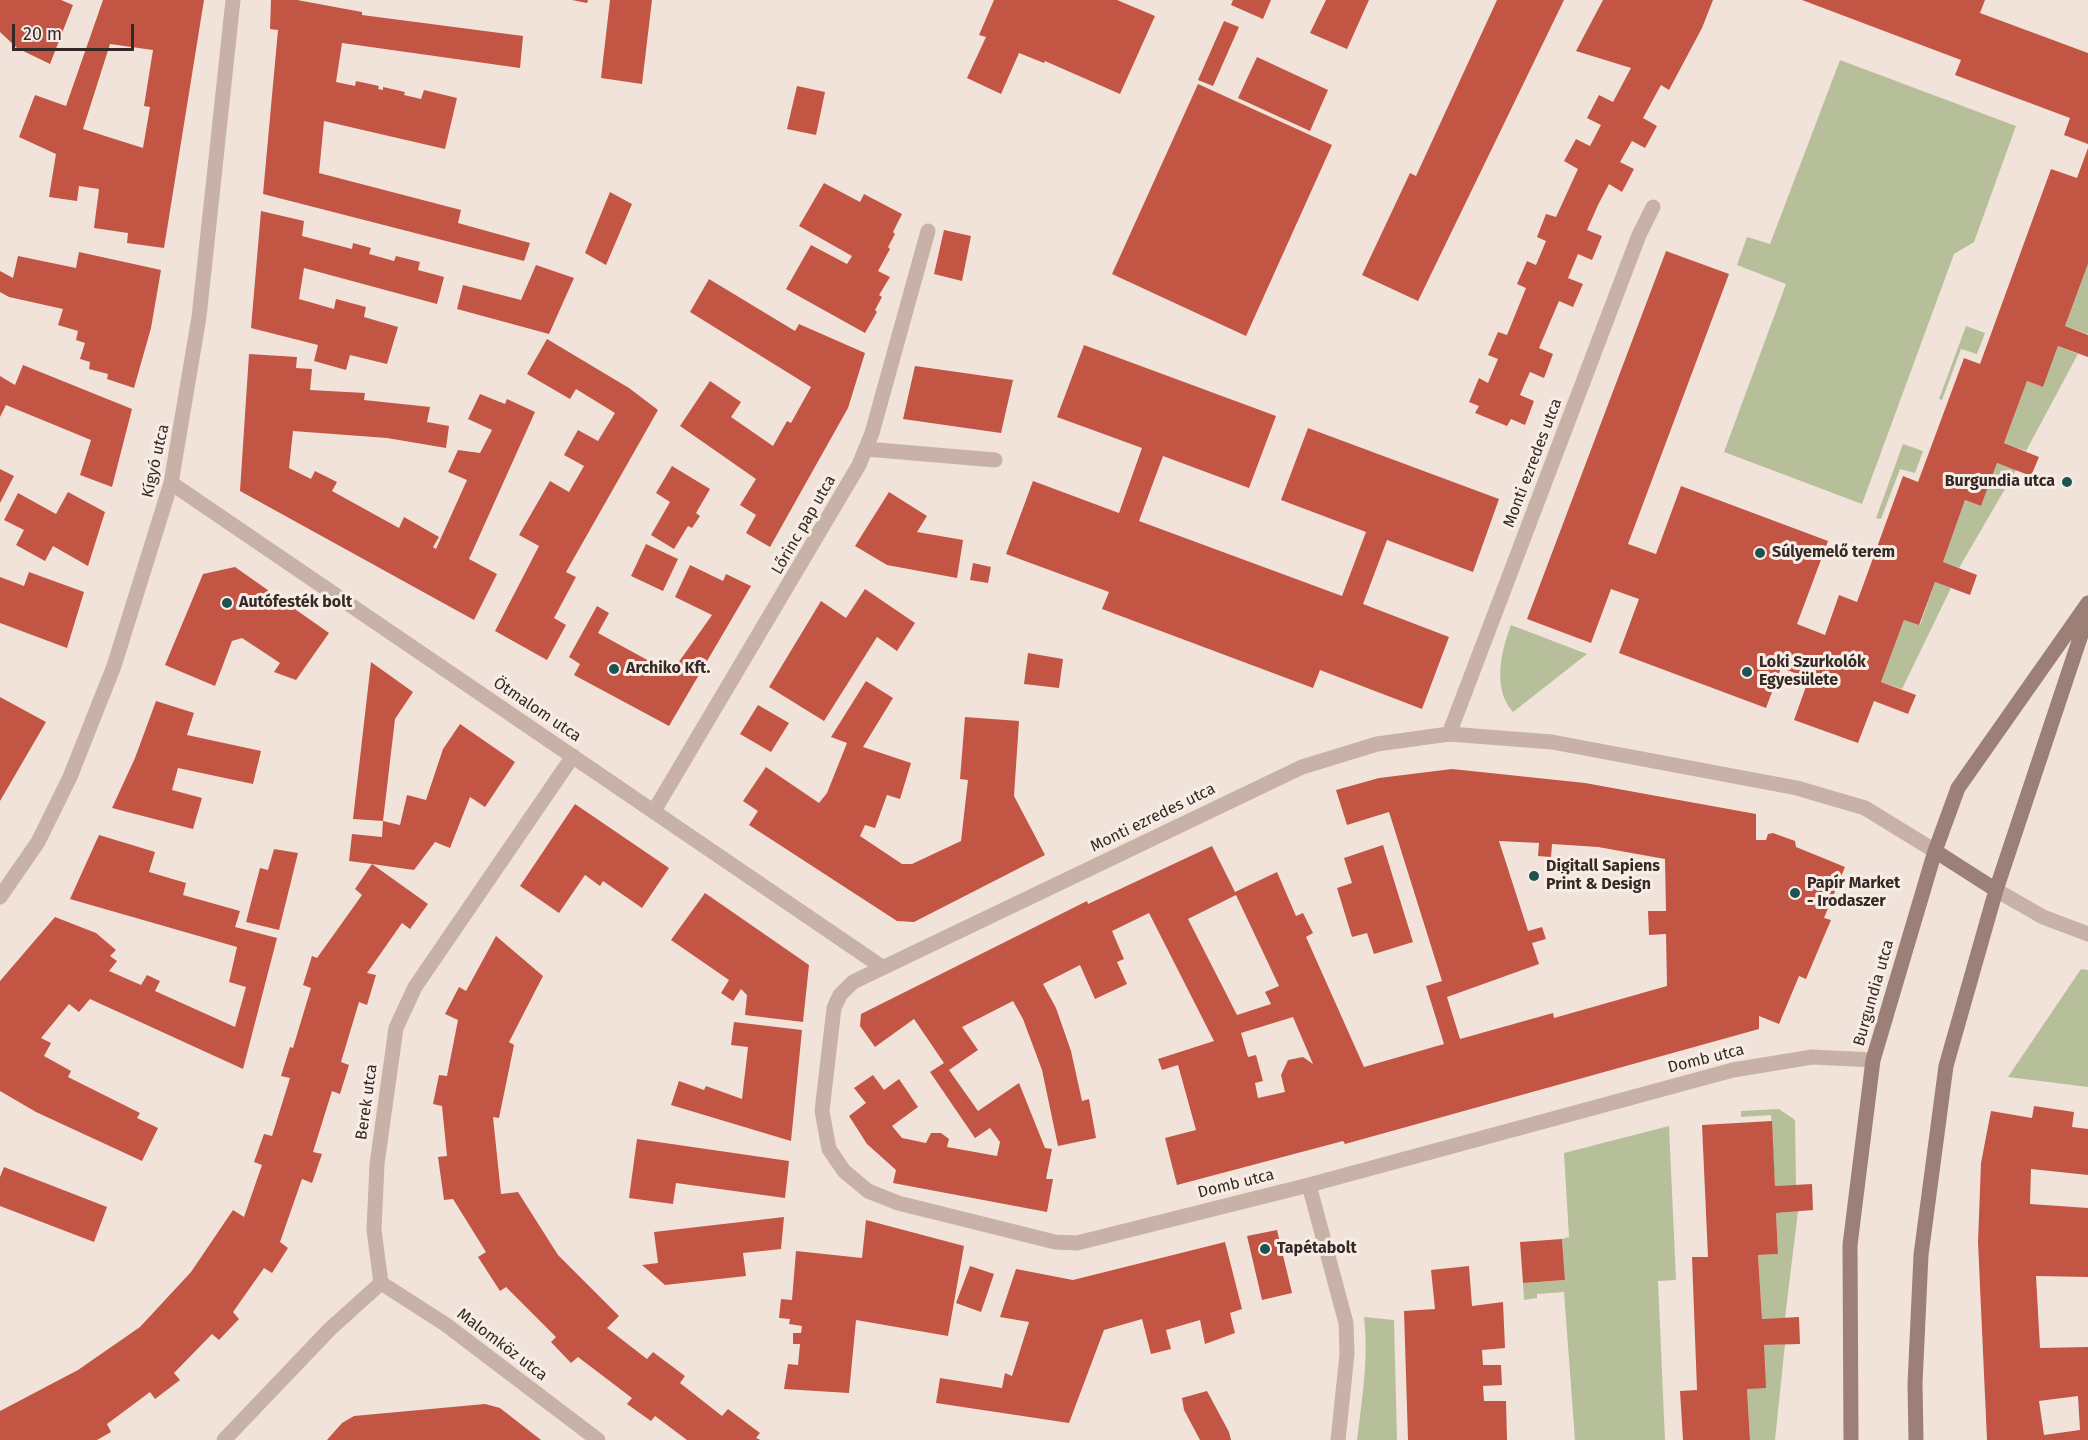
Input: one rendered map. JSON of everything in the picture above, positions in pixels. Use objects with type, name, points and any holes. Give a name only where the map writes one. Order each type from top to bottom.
[{"type":"street","name":"Kígyó utca","points":[[0,897],[38,842],[70,777],[118,656],[171,483],[199,317],[233,0]]},
{"type":"street","name":"Monti ezredes utca","points":[[1449,734],[1639,235],[1653,207]]},
{"type":"street","name":"Lőrinc pap utca","points":[[654,811],[851,481],[866,449],[928,231]]},
{"type":"street","points":[[866,449],[995,460]]},
{"type":"street","name":"Ötmalom utca","points":[[171,483],[882,967]]},
{"type":"street","name":"Burgundia utca","points":[[1851,1440],[1850,1245],[1873,1060],[1935,851],[1958,788],[2088,603]]},
{"type":"street","points":[[1916,1440],[1915,1384],[1921,1255],[1946,1066],[1996,890],[2022,818],[2088,614]]},
{"type":"street","name":"Monti ezredes utca","points":[[882,967],[1302,767],[1377,744],[1449,734],[1552,742],[1797,788],[1872,811],[1935,851]]},
{"type":"street","name":"Berek utca","points":[[381,1283],[374,1230],[375,1188],[393,1043],[401,1014],[415,987],[573,756]]},
{"type":"street","points":[[1935,851],[2043,917],[2088,934]]},
{"type":"street","name":"Domb utca","points":[[882,967],[853,982],[837,1001],[828,1040],[822,1111],[825,1136],[835,1160],[868,1191],[898,1203],[1055,1242],[1077,1243],[1309,1185],[1523,1125],[1760,1064],[1812,1057],[1873,1060]]},
{"type":"street","points":[[1309,1185],[1346,1323],[1347,1354],[1338,1440]]},
{"type":"street","points":[[224,1440],[330,1329],[381,1283]]},
{"type":"street","name":"Malomköz utca","points":[[381,1283],[453,1329],[598,1440]]},
{"type":"green space","points":[[1840,60],[2016,126],[1974,242],[1954,254],[1862,504],[1724,452],[1786,284],[1737,265],[1747,237],[1770,244]]},
{"type":"green space","points":[[2088,264],[2088,333],[2087,334],[2065,326]]},
{"type":"green space","points":[[1966,326],[1985,333],[1977,354],[1961,349],[1942,400],[1939,399]]},
{"type":"green space","points":[[2058,346],[2078,354],[2026,451],[2004,443],[2027,381],[2043,387]]},
{"type":"green space","points":[[1903,444],[1923,451],[1915,473],[1900,469],[1881,519],[1876,518]]},
{"type":"green space","points":[[1997,463],[2016,470],[1959,568],[1943,562],[1965,500],[1981,506]]},
{"type":"green space","points":[[1935,582],[1951,588],[1902,689],[1881,682],[1904,620],[1920,625]]},
{"type":"green space","points":[[1511,625],[1587,654],[1513,712],[1502,692],[1500,670],[1504,646]]},
{"type":"green space","points":[[2081,969],[2088,970],[2088,1087],[2008,1077]]},
{"type":"green space","points":[[1779,1109],[1795,1120],[1796,1185],[1775,1186],[1771,1115],[1741,1117],[1741,1111]]},
{"type":"green space","points":[[1669,1126],[1676,1280],[1658,1281],[1665,1440],[1575,1440],[1564,1292],[1537,1294],[1537,1298],[1524,1300],[1523,1283],[1565,1280],[1562,1239],[1569,1237],[1564,1153]]},
{"type":"green space","points":[[1798,1211],[1785,1318],[1762,1319],[1758,1255],[1778,1254],[1776,1213]]},
{"type":"green space","points":[[1364,1317],[1394,1320],[1397,1440],[1357,1440],[1365,1363]]},
{"type":"green space","points":[[1785,1344],[1775,1440],[1750,1440],[1747,1389],[1763,1345]]},
{"type":"building","points":[[0,0],[61,0],[73,5],[50,64],[17,48],[0,32]]},
{"type":"building","points":[[103,0],[204,0],[164,248],[127,243],[128,233],[94,228],[99,189],[79,186],[77,201],[49,197],[56,154],[19,137],[35,95],[66,106]],"holes":[[[110,44],[153,50],[144,106],[150,107],[143,148],[83,129]]]},
{"type":"building","points":[[271,0],[297,0],[362,12],[362,15],[523,36],[520,68],[342,43],[336,82],[355,86],[356,81],[379,86],[378,89],[383,90],[383,87],[405,92],[404,95],[421,99],[424,90],[457,98],[445,149],[324,121],[319,173],[461,210],[458,223],[530,243],[524,261],[263,194],[278,30],[270,29]]},
{"type":"building","points":[[572,0],[588,0],[587,3]]},
{"type":"building","points":[[610,0],[652,0],[642,84],[601,78]]},
{"type":"building","points":[[994,0],[1117,0],[1155,16],[1120,94],[1045,61],[1044,63],[1019,53],[1001,94],[967,78],[986,37],[979,35]]},
{"type":"building","points":[[1233,0],[1271,0],[1263,19],[1231,5]]},
{"type":"building","points":[[1326,0],[1369,0],[1347,49],[1310,33]]},
{"type":"building","points":[[1497,0],[1564,0],[1418,301],[1362,275],[1410,173],[1416,176]]},
{"type":"building","points":[[1603,0],[1713,0],[1702,28],[1669,90],[1661,85],[1643,118],[1657,126],[1645,148],[1632,141],[1620,162],[1634,169],[1622,192],[1609,184],[1598,205],[1587,230],[1602,236],[1592,260],[1578,254],[1568,278],[1583,284],[1573,307],[1559,301],[1539,348],[1553,354],[1544,378],[1530,372],[1520,395],[1534,401],[1525,425],[1511,419],[1507,426],[1475,413],[1479,406],[1469,402],[1479,378],[1488,383],[1498,359],[1488,355],[1498,332],[1507,335],[1526,288],[1517,284],[1527,261],[1536,265],[1546,241],[1537,237],[1546,214],[1556,217],[1578,169],[1564,161],[1576,139],[1590,146],[1601,125],[1587,118],[1599,95],[1613,102],[1631,68],[1576,51]]},
{"type":"building","points":[[1802,0],[1985,0],[1980,13],[2088,53],[2088,144],[2064,135],[2070,118],[1955,75],[1961,60]]},
{"type":"building","points":[[1224,21],[1239,27],[1213,86],[1198,80]]},
{"type":"building","points":[[1257,57],[1328,90],[1310,131],[1238,98]]},
{"type":"building","points":[[1198,84],[1332,145],[1246,336],[1112,274]]},
{"type":"building","points":[[797,86],[825,92],[816,135],[787,129]]},
{"type":"building","points":[[2088,148],[2088,264],[2065,326],[2088,335],[2088,357],[2058,346],[2043,387],[2027,381],[2004,443],[2039,457],[2031,476],[1997,463],[1981,506],[1965,500],[1943,562],[1977,575],[1970,595],[1935,582],[1919,625],[1904,620],[1881,682],[1916,695],[1908,714],[1874,701],[1858,743],[1794,720],[1809,678],[1781,668],[1766,708],[1619,653],[1639,599],[1611,589],[1591,643],[1527,619],[1666,251],[1729,274],[1628,544],[1656,554],[1681,486],[1828,541],[1797,624],[1825,635],[1839,595],[1857,602],[1903,476],[1918,482],[1964,358],[1980,364],[2051,169],[2077,178]]},
{"type":"building","points":[[824,183],[860,202],[864,194],[902,214],[893,232],[895,234],[888,247],[890,249],[878,271],[890,277],[879,295],[882,297],[875,310],[877,312],[865,333],[786,289],[811,245],[847,264],[852,256],[799,226]]},
{"type":"building","points":[[610,192],[632,204],[606,265],[585,253]]},
{"type":"building","points":[[261,211],[304,221],[302,236],[352,249],[353,243],[371,248],[369,254],[394,261],[396,256],[420,262],[418,270],[444,277],[437,304],[304,268],[299,299],[334,309],[336,299],[366,307],[364,317],[398,327],[387,364],[350,355],[346,370],[314,361],[318,345],[251,328]]},
{"type":"building","points":[[944,230],[971,236],[962,281],[934,274]]},
{"type":"building","points":[[79,252],[161,270],[151,328],[134,388],[107,379],[108,374],[89,369],[90,362],[80,359],[85,343],[76,340],[78,331],[58,325],[63,309],[9,297],[0,292],[0,271],[13,278],[18,256],[76,268]]},
{"type":"building","points":[[536,265],[574,278],[549,334],[457,309],[463,285],[521,300]]},
{"type":"building","points":[[709,279],[795,331],[799,324],[865,353],[848,408],[770,547],[746,533],[756,515],[740,505],[756,479],[680,426],[710,381],[741,402],[731,417],[773,446],[787,421],[791,423],[811,387],[690,312]]},
{"type":"building","points":[[547,339],[629,388],[658,410],[566,572],[576,577],[554,618],[566,625],[547,660],[495,631],[539,546],[519,535],[550,481],[569,492],[584,466],[564,455],[578,430],[598,441],[615,413],[576,389],[570,399],[527,374]]},
{"type":"building","points":[[1084,345],[1276,416],[1249,488],[1163,456],[1139,521],[1342,596],[1366,532],[1281,500],[1308,428],[1499,499],[1473,572],[1387,540],[1363,604],[1449,637],[1422,709],[1320,670],[1313,688],[1102,609],[1109,592],[1006,554],[1033,481],[1119,513],[1142,448],[1057,417]]},
{"type":"building","points":[[249,354],[297,357],[296,368],[312,369],[310,390],[365,393],[364,400],[430,407],[427,422],[449,426],[446,448],[387,438],[293,431],[289,468],[311,479],[315,471],[337,482],[332,491],[399,528],[404,517],[439,537],[433,547],[436,549],[467,480],[448,472],[458,450],[480,453],[492,430],[468,419],[480,394],[505,404],[507,399],[535,412],[469,559],[497,574],[474,620],[240,491]]},
{"type":"building","points":[[23,365],[132,409],[112,487],[80,475],[91,440],[6,405],[0,417],[0,376],[15,385]]},
{"type":"building","points":[[915,366],[1013,380],[1001,433],[903,419]]},
{"type":"building","points":[[672,466],[710,489],[696,513],[700,516],[692,528],[688,526],[674,549],[651,535],[670,502],[656,493]]},
{"type":"building","points":[[0,469],[14,476],[0,503]]},
{"type":"building","points":[[68,492],[105,512],[88,566],[53,546],[45,561],[16,545],[24,530],[4,520],[18,493],[56,514]]},
{"type":"building","points":[[889,492],[927,516],[917,532],[963,540],[957,578],[887,565],[855,546]]},
{"type":"building","points":[[646,544],[678,559],[663,591],[631,576]]},
{"type":"building","points":[[973,563],[991,567],[988,583],[970,580]]},
{"type":"building","points":[[690,565],[723,581],[726,574],[751,586],[669,726],[574,675],[580,664],[569,657],[597,606],[609,613],[598,633],[671,673],[712,615],[675,597]]},
{"type":"building","points":[[235,567],[329,633],[296,680],[274,672],[280,663],[242,638],[232,641],[215,686],[165,665],[203,574]]},
{"type":"building","points":[[29,572],[84,592],[67,648],[0,623],[0,577],[24,586]]},
{"type":"building","points":[[865,589],[915,623],[897,651],[877,637],[824,721],[769,687],[821,601],[846,618]]},
{"type":"building","points":[[1028,653],[1063,659],[1059,688],[1024,684]]},
{"type":"building","points":[[371,662],[413,692],[395,719],[383,821],[353,819]]},
{"type":"building","points":[[866,681],[893,698],[863,747],[911,763],[900,799],[887,795],[875,828],[865,825],[860,836],[902,864],[912,864],[961,841],[968,780],[960,779],[965,717],[1019,721],[1014,796],[1045,855],[914,922],[897,921],[749,825],[758,811],[743,801],[766,767],[819,803],[827,793],[847,743],[831,737]]},
{"type":"building","points":[[0,697],[46,722],[0,801]]},
{"type":"building","points":[[156,701],[194,713],[187,735],[261,751],[253,784],[178,768],[172,790],[202,798],[193,829],[112,808],[135,758]]},
{"type":"building","points":[[758,705],[789,723],[771,752],[740,734]]},
{"type":"building","points":[[460,724],[515,762],[485,807],[470,797],[450,848],[435,842],[414,870],[349,861],[352,834],[382,837],[383,821],[400,825],[407,795],[426,800],[443,749]]},
{"type":"building","points":[[1452,769],[1585,783],[1756,814],[1756,840],[1766,840],[1768,834],[1773,833],[1795,841],[1796,847],[1845,867],[1824,918],[1831,920],[1806,979],[1799,976],[1779,1024],[1759,1016],[1759,1029],[1345,1144],[1343,1141],[1177,1185],[1165,1138],[1196,1130],[1178,1065],[1162,1070],[1158,1059],[1214,1041],[1149,913],[1112,931],[1124,959],[1117,962],[1127,984],[1095,999],[1080,965],[1043,984],[1056,1008],[1071,1051],[1082,1101],[1089,1099],[1096,1138],[1058,1146],[1042,1070],[1023,1019],[1013,1001],[962,1027],[978,1050],[949,1070],[978,1111],[1019,1083],[1045,1148],[1052,1149],[1046,1179],[1053,1179],[1047,1212],[893,1183],[896,1170],[867,1144],[849,1116],[866,1103],[854,1088],[873,1075],[884,1090],[899,1079],[918,1107],[892,1126],[902,1138],[926,1143],[931,1133],[941,1133],[949,1139],[947,1147],[997,1156],[1000,1142],[990,1128],[975,1138],[930,1072],[944,1063],[914,1019],[875,1047],[860,1026],[861,1014],[1087,901],[1088,904],[1212,846],[1235,892],[1277,872],[1296,916],[1303,913],[1313,933],[1306,937],[1364,1067],[1444,1044],[1426,986],[1442,981],[1389,812],[1347,825],[1336,790],[1379,778]],"holes":[[[1499,841],[1539,843],[1538,856],[1551,857],[1552,844],[1598,847],[1665,859],[1666,911],[1648,911],[1649,935],[1666,934],[1667,986],[1554,1018],[1553,1013],[1460,1039],[1447,997],[1539,964],[1532,943],[1546,939],[1542,927],[1528,931]],[[1236,895],[1279,986],[1265,992],[1271,1004],[1237,1015],[1188,919]],[[1293,1017],[1313,1064],[1303,1057],[1288,1060],[1281,1075],[1285,1092],[1258,1098],[1255,1083],[1263,1081],[1256,1055],[1248,1057],[1241,1033]]]},
{"type":"building","points":[[575,804],[669,868],[642,908],[603,881],[600,886],[585,875],[559,913],[520,886]]},
{"type":"building","points":[[99,835],[155,852],[149,872],[186,883],[183,895],[240,911],[235,927],[277,938],[243,1069],[90,999],[79,1012],[69,1004],[41,1038],[51,1043],[44,1056],[71,1071],[68,1077],[140,1113],[137,1118],[158,1128],[142,1161],[36,1112],[0,1091],[0,981],[55,917],[96,933],[116,950],[110,956],[117,961],[109,971],[141,985],[147,975],[160,981],[155,991],[235,1027],[246,987],[229,982],[237,947],[70,899]]},
{"type":"building","points":[[1383,845],[1413,942],[1374,954],[1367,933],[1352,937],[1337,888],[1352,883],[1344,858]]},
{"type":"building","points":[[274,849],[298,853],[279,930],[246,922],[260,868],[268,870]]},
{"type":"building","points":[[372,864],[428,904],[410,929],[402,923],[367,973],[376,975],[367,1005],[359,1002],[341,1062],[349,1065],[340,1094],[332,1091],[313,1152],[322,1154],[312,1183],[302,1179],[280,1242],[288,1248],[272,1273],[264,1268],[233,1312],[239,1319],[219,1340],[212,1334],[174,1373],[180,1380],[155,1399],[150,1392],[107,1424],[111,1432],[97,1440],[0,1440],[0,1411],[78,1370],[140,1327],[191,1272],[233,1210],[244,1217],[262,1165],[254,1162],[264,1134],[272,1136],[290,1078],[281,1076],[290,1047],[293,1048],[311,988],[303,985],[312,956],[317,958],[362,895],[355,889]]},
{"type":"building","points":[[705,893],[809,965],[803,1022],[745,1015],[747,995],[741,989],[733,1001],[721,993],[729,980],[671,940]]},
{"type":"building","points":[[496,936],[543,976],[509,1042],[514,1045],[499,1118],[493,1117],[501,1194],[518,1192],[558,1255],[619,1316],[607,1328],[647,1359],[653,1352],[685,1376],[680,1383],[722,1416],[728,1409],[760,1433],[756,1438],[761,1440],[687,1440],[655,1416],[651,1421],[627,1404],[632,1398],[578,1357],[571,1363],[551,1342],[556,1337],[506,1287],[500,1291],[478,1257],[486,1252],[453,1199],[444,1200],[438,1157],[447,1156],[442,1106],[433,1104],[439,1075],[447,1076],[458,1020],[445,1014],[459,987],[466,991]]},
{"type":"building","points":[[734,1022],[802,1030],[791,1141],[671,1105],[679,1081],[704,1090],[706,1086],[742,1099],[748,1047],[731,1045]]},
{"type":"building","points":[[2034,1106],[2074,1112],[2072,1127],[2088,1129],[2088,1175],[2031,1169],[2030,1204],[2088,1208],[2088,1277],[2036,1276],[2040,1348],[2088,1347],[2088,1440],[1987,1440],[1978,1242],[1981,1163],[1991,1111],[2032,1118]],"holes":[[[2078,1396],[2080,1430],[2044,1435],[2039,1401]]]},
{"type":"building","points":[[1772,1121],[1775,1186],[1812,1184],[1813,1210],[1776,1213],[1778,1254],[1758,1255],[1762,1319],[1799,1317],[1800,1344],[1764,1345],[1766,1388],[1747,1389],[1750,1440],[1683,1440],[1680,1391],[1697,1390],[1692,1257],[1708,1257],[1702,1125]]},
{"type":"building","points":[[637,1139],[789,1161],[785,1198],[676,1183],[673,1204],[629,1198]]},
{"type":"building","points":[[4,1167],[107,1207],[94,1242],[0,1206],[0,1177]]},
{"type":"building","points":[[784,1217],[781,1249],[743,1253],[746,1276],[665,1285],[642,1265],[658,1263],[654,1232]]},
{"type":"building","points":[[866,1220],[964,1246],[948,1336],[856,1320],[849,1393],[784,1389],[788,1364],[798,1365],[800,1344],[793,1344],[793,1333],[801,1333],[802,1326],[789,1324],[790,1319],[779,1318],[781,1299],[792,1300],[796,1251],[862,1258]]},
{"type":"building","points":[[1277,1230],[1292,1293],[1262,1300],[1247,1236]]},
{"type":"building","points":[[1562,1239],[1565,1280],[1523,1283],[1520,1242]]},
{"type":"building","points":[[1225,1242],[1242,1309],[1230,1313],[1235,1333],[1205,1344],[1200,1320],[1166,1330],[1171,1349],[1151,1354],[1142,1319],[1104,1330],[1069,1423],[936,1403],[940,1378],[1002,1388],[1005,1373],[1012,1376],[1029,1322],[1000,1317],[1016,1269],[1073,1280]]},
{"type":"building","points":[[970,1266],[994,1274],[981,1312],[956,1303]]},
{"type":"building","points":[[1469,1266],[1472,1306],[1503,1302],[1505,1348],[1482,1350],[1483,1365],[1501,1365],[1502,1385],[1483,1386],[1484,1401],[1506,1401],[1507,1440],[1408,1440],[1404,1311],[1435,1309],[1431,1270]]},
{"type":"building","points":[[1207,1391],[1231,1440],[1200,1440],[1184,1410],[1182,1398]]},
{"type":"building","points":[[485,1404],[500,1408],[541,1440],[327,1440],[342,1423],[354,1416]]},
{"type":"place","name":"Burgundia utca","points":[[2067,482]]},
{"type":"place","name":"Súlyemelő terem","points":[[1760,553]]},
{"type":"place","name":"Autófesték bolt","points":[[227,603]]},
{"type":"place","name":"Archiko Kft.","points":[[614,669]]},
{"type":"place","name":"Loki Szurkolók Egyesülete","points":[[1747,672]]},
{"type":"place","name":"Digitall Sapiens Print & Design","points":[[1534,876]]},
{"type":"place","name":"Papír Market - Irodaszer","points":[[1795,893]]},
{"type":"place","name":"Tapétabolt","points":[[1265,1249]]}]
